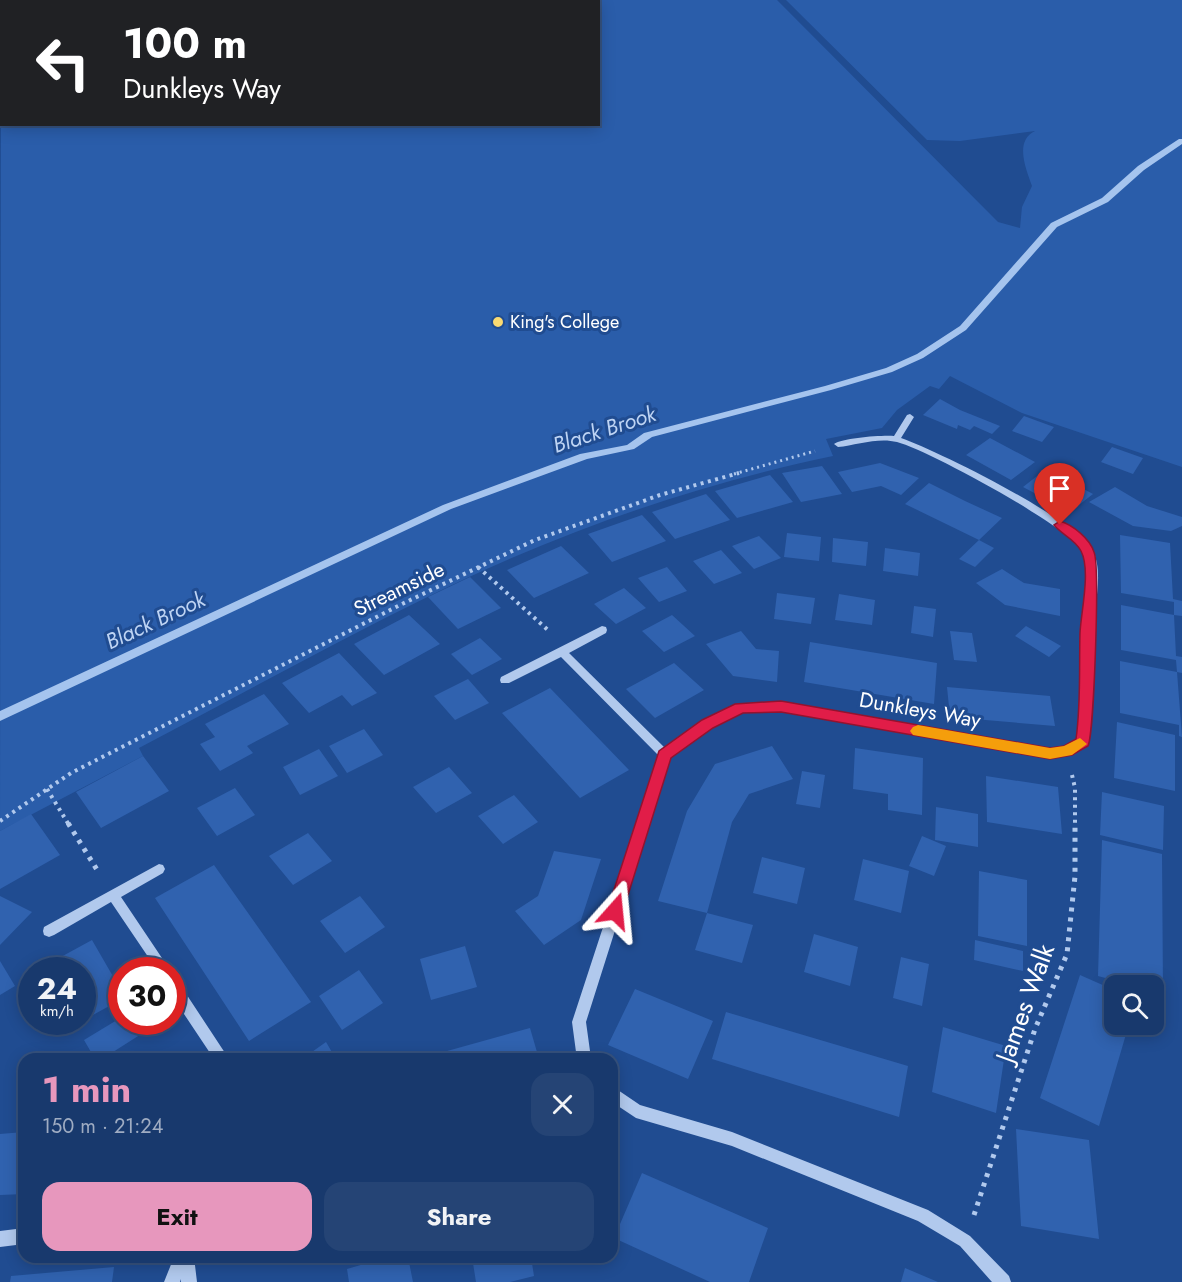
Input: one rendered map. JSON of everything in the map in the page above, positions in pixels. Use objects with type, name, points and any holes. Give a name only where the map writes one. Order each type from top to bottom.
[{"type":"street","points":[[896,439],[910,417]]},
{"type":"street","name":"Dunkleys Way","points":[[665,755],[708,724],[741,707],[781,706],[1050,754],[1067,751],[1082,742],[1086,716],[1087,634],[1091,572],[1088,551],[1078,538],[1060,525],[955,465],[896,439],[837,444]]},
{"type":"street","points":[[505,680],[602,630]]},
{"type":"street","points":[[566,650],[665,755],[579,1022],[584,1053]]},
{"type":"street","points":[[49,931],[159,869]]},
{"type":"street","points":[[113,895],[155,957]]},
{"type":"street","points":[[186,1005],[218,1053]]},
{"type":"street","points":[[618,1098],[636,1111],[732,1139],[923,1215],[965,1241],[1003,1282]]},
{"type":"street","points":[[0,1239],[18,1237]]},
{"type":"street","points":[[172,1282],[180,1263]]},
{"type":"street","points":[[187,1263],[189,1282]]},
{"type":"path","name":"Streamside","points":[[0,821],[71,773],[535,540],[660,495],[837,444]]},
{"type":"path","points":[[478,567],[566,650]]},
{"type":"path","name":"James Walk","points":[[965,1241],[1035,1029],[1067,954],[1075,876],[1075,788],[1071,771]]},
{"type":"path","points":[[47,789],[113,895]]},
{"type":"shaded area","name":"King's College","points":[[600,0],[777,0],[998,222],[1020,228],[1022,207],[1032,186],[1023,156],[1023,148],[1025,141],[1035,131],[960,141],[927,140],[786,0],[1182,0],[1182,467],[1022,413],[950,376],[939,389],[930,386],[897,410],[882,428],[826,439],[833,456],[739,478],[647,506],[511,558],[467,578],[343,640],[139,748],[143,756],[0,831],[1,126],[600,126]]},
{"type":"building","points":[[940,399],[960,410],[1000,426],[992,434],[974,426],[970,430],[958,425],[957,429],[923,415]]},
{"type":"building","points":[[1024,416],[1054,427],[1042,442],[1012,431]]},
{"type":"building","points":[[990,438],[1035,462],[1011,480],[966,455]]},
{"type":"building","points":[[1112,447],[1143,458],[1133,474],[1101,462]]},
{"type":"building","points":[[880,463],[919,478],[901,495],[881,486],[852,492],[838,472]]},
{"type":"building","points":[[822,466],[842,494],[801,502],[782,473]]},
{"type":"building","points":[[1046,469],[1093,494],[1070,512],[1023,487]]},
{"type":"building","points":[[770,475],[793,502],[737,518],[715,491]]},
{"type":"building","points":[[929,483],[1002,518],[979,540],[905,504]]},
{"type":"building","points":[[1115,487],[1147,506],[1182,517],[1182,526],[1171,531],[1133,526],[1089,502]]},
{"type":"building","points":[[706,494],[730,520],[675,539],[652,512]]},
{"type":"building","points":[[642,515],[666,541],[612,562],[588,534]]},
{"type":"building","points":[[787,533],[821,537],[819,561],[784,557]]},
{"type":"building","points":[[1120,535],[1170,543],[1173,599],[1182,601],[1182,616],[1174,615],[1174,602],[1121,593]]},
{"type":"building","points":[[759,536],[781,558],[754,569],[732,546]]},
{"type":"building","points":[[833,538],[868,542],[866,566],[832,562]]},
{"type":"building","points":[[979,540],[994,548],[975,567],[959,559]]},
{"type":"building","points":[[561,546],[589,573],[534,598],[507,570]]},
{"type":"building","points":[[885,548],[920,553],[918,576],[883,571]]},
{"type":"building","points":[[721,550],[742,573],[714,584],[693,561]]},
{"type":"building","points":[[667,567],[687,591],[659,602],[638,578]]},
{"type":"building","points":[[1002,569],[1024,583],[1060,589],[1060,616],[1005,605],[976,583]]},
{"type":"building","points":[[470,577],[501,608],[458,629],[428,597]]},
{"type":"building","points":[[624,588],[646,608],[616,624],[594,604]]},
{"type":"building","points":[[777,593],[815,598],[811,624],[774,619]]},
{"type":"building","points":[[839,594],[875,600],[872,625],[835,620]]},
{"type":"building","points":[[1121,605],[1174,615],[1176,656],[1182,657],[1182,673],[1177,672],[1176,660],[1121,650]]},
{"type":"building","points":[[914,606],[936,609],[933,637],[911,633]]},
{"type":"building","points":[[409,615],[440,644],[384,675],[354,644]]},
{"type":"building","points":[[672,615],[695,636],[664,652],[642,631]]},
{"type":"building","points":[[1026,626],[1061,646],[1049,657],[1015,636]]},
{"type":"building","points":[[741,631],[756,649],[779,651],[777,682],[733,676],[706,644]]},
{"type":"building","points":[[950,631],[972,633],[977,662],[954,660]]},
{"type":"building","points":[[480,638],[502,659],[472,675],[451,654]]},
{"type":"building","points":[[810,642],[937,663],[934,704],[804,682]]},
{"type":"building","points":[[339,653],[377,693],[352,706],[342,695],[309,713],[282,683]]},
{"type":"building","points":[[1120,661],[1177,672],[1182,737],[1179,736],[1179,725],[1120,713]]},
{"type":"building","points":[[674,663],[704,690],[655,718],[626,689]]},
{"type":"building","points":[[468,679],[489,703],[455,720],[434,696]]},
{"type":"building","points":[[947,687],[1050,696],[1055,726],[950,717]]},
{"type":"building","points":[[550,688],[629,770],[580,798],[502,713]]},
{"type":"building","points":[[264,694],[289,724],[247,746],[253,753],[220,771],[200,744],[215,737],[205,724]]},
{"type":"building","points":[[1117,722],[1175,735],[1175,791],[1114,778]]},
{"type":"building","points":[[364,729],[383,755],[347,773],[329,746]]},
{"type":"building","points":[[772,746],[793,779],[749,794],[732,822],[707,913],[658,901],[687,811],[715,764]]},
{"type":"building","points":[[855,748],[923,758],[922,815],[888,810],[888,794],[853,789]]},
{"type":"building","points":[[319,749],[338,776],[300,795],[283,767]]},
{"type":"building","points":[[143,756],[169,791],[101,828],[76,792]]},
{"type":"building","points":[[449,767],[472,793],[436,813],[413,787]]},
{"type":"building","points":[[802,771],[825,775],[820,808],[796,804]]},
{"type":"building","points":[[986,776],[1058,787],[1062,834],[987,822]]},
{"type":"building","points":[[235,788],[255,815],[217,836],[197,808]]},
{"type":"building","points":[[1102,792],[1164,806],[1163,850],[1100,835]]},
{"type":"building","points":[[514,795],[538,822],[503,844],[478,816]]},
{"type":"building","points":[[936,807],[978,814],[978,847],[935,840]]},
{"type":"building","points":[[31,814],[60,855],[0,889],[0,831]]},
{"type":"building","points":[[308,833],[332,861],[293,885],[269,856]]},
{"type":"building","points":[[922,836],[946,846],[934,876],[909,866]]},
{"type":"building","points":[[1102,840],[1162,854],[1163,975],[1098,976]]},
{"type":"building","points":[[554,851],[601,859],[581,920],[544,945],[515,911],[538,896]]},
{"type":"building","points":[[762,857],[805,868],[797,904],[753,893]]},
{"type":"building","points":[[863,859],[909,871],[901,913],[854,900]]},
{"type":"building","points":[[214,865],[311,1002],[249,1041],[155,898]]},
{"type":"building","points":[[979,871],[1027,880],[1027,946],[978,936]]},
{"type":"building","points":[[0,896],[32,912],[0,945]]},
{"type":"building","points":[[360,896],[385,927],[345,953],[320,921]]},
{"type":"building","points":[[707,913],[753,925],[742,963],[695,950]]},
{"type":"building","points":[[814,934],[858,947],[850,986],[804,972]]},
{"type":"building","points":[[92,940],[108,968],[108,1007],[96,1013],[96,957],[61,957]]},
{"type":"building","points":[[975,940],[1023,951],[1023,971],[974,960]]},
{"type":"building","points":[[465,946],[477,987],[431,1000],[420,959]]},
{"type":"building","points":[[901,957],[929,964],[922,1006],[893,998]]},
{"type":"building","points":[[0,961],[15,986],[0,995]]},
{"type":"building","points":[[359,970],[383,1003],[342,1030],[319,996]]},
{"type":"building","points":[[1080,975],[1104,986],[1104,1035],[1126,1035],[1099,1126],[1040,1098]]},
{"type":"building","points":[[635,989],[713,1021],[688,1079],[608,1045]]},
{"type":"building","points":[[726,1012],[908,1066],[899,1117],[712,1059]]},
{"type":"building","points":[[108,1025],[108,1035],[140,1035],[111,1053],[92,1053],[84,1040],[96,1035]]},
{"type":"building","points":[[943,1027],[1006,1046],[996,1113],[932,1092]]},
{"type":"building","points":[[530,1028],[537,1053],[440,1053]]},
{"type":"building","points":[[326,1042],[332,1053],[310,1053]]},
{"type":"building","points":[[1016,1129],[1089,1140],[1099,1239],[1021,1226]]},
{"type":"building","points":[[18,1132],[18,1194],[0,1195],[0,1134]]},
{"type":"building","points":[[642,1173],[768,1228],[749,1282],[710,1282],[618,1240],[618,1229]]},
{"type":"building","points":[[368,1263],[409,1263],[413,1282],[349,1282],[347,1269]]},
{"type":"building","points":[[473,1263],[532,1263],[534,1276],[510,1282],[476,1282]]},
{"type":"building","points":[[114,1267],[112,1282],[10,1282],[11,1276]]},
{"type":"building","points":[[905,1268],[938,1282],[901,1282]]},
{"type":"waterway","name":"Black Brook","points":[[0,716],[447,507],[584,456],[630,447],[648,435],[828,388],[889,370],[920,356],[963,328],[1054,225],[1105,200],[1141,168],[1182,141]]},
{"type":"slow traffic","points":[[918,731],[1050,754],[1067,751],[1080,744]]},
{"type":"place","name":"King's College","points":[[498,322]]},
{"type":"route","points":[[615,911],[665,755],[708,724],[741,707],[781,706],[1050,754],[1067,751],[1082,742],[1086,716],[1087,634],[1091,572],[1088,551],[1078,538],[1060,525]]}]
